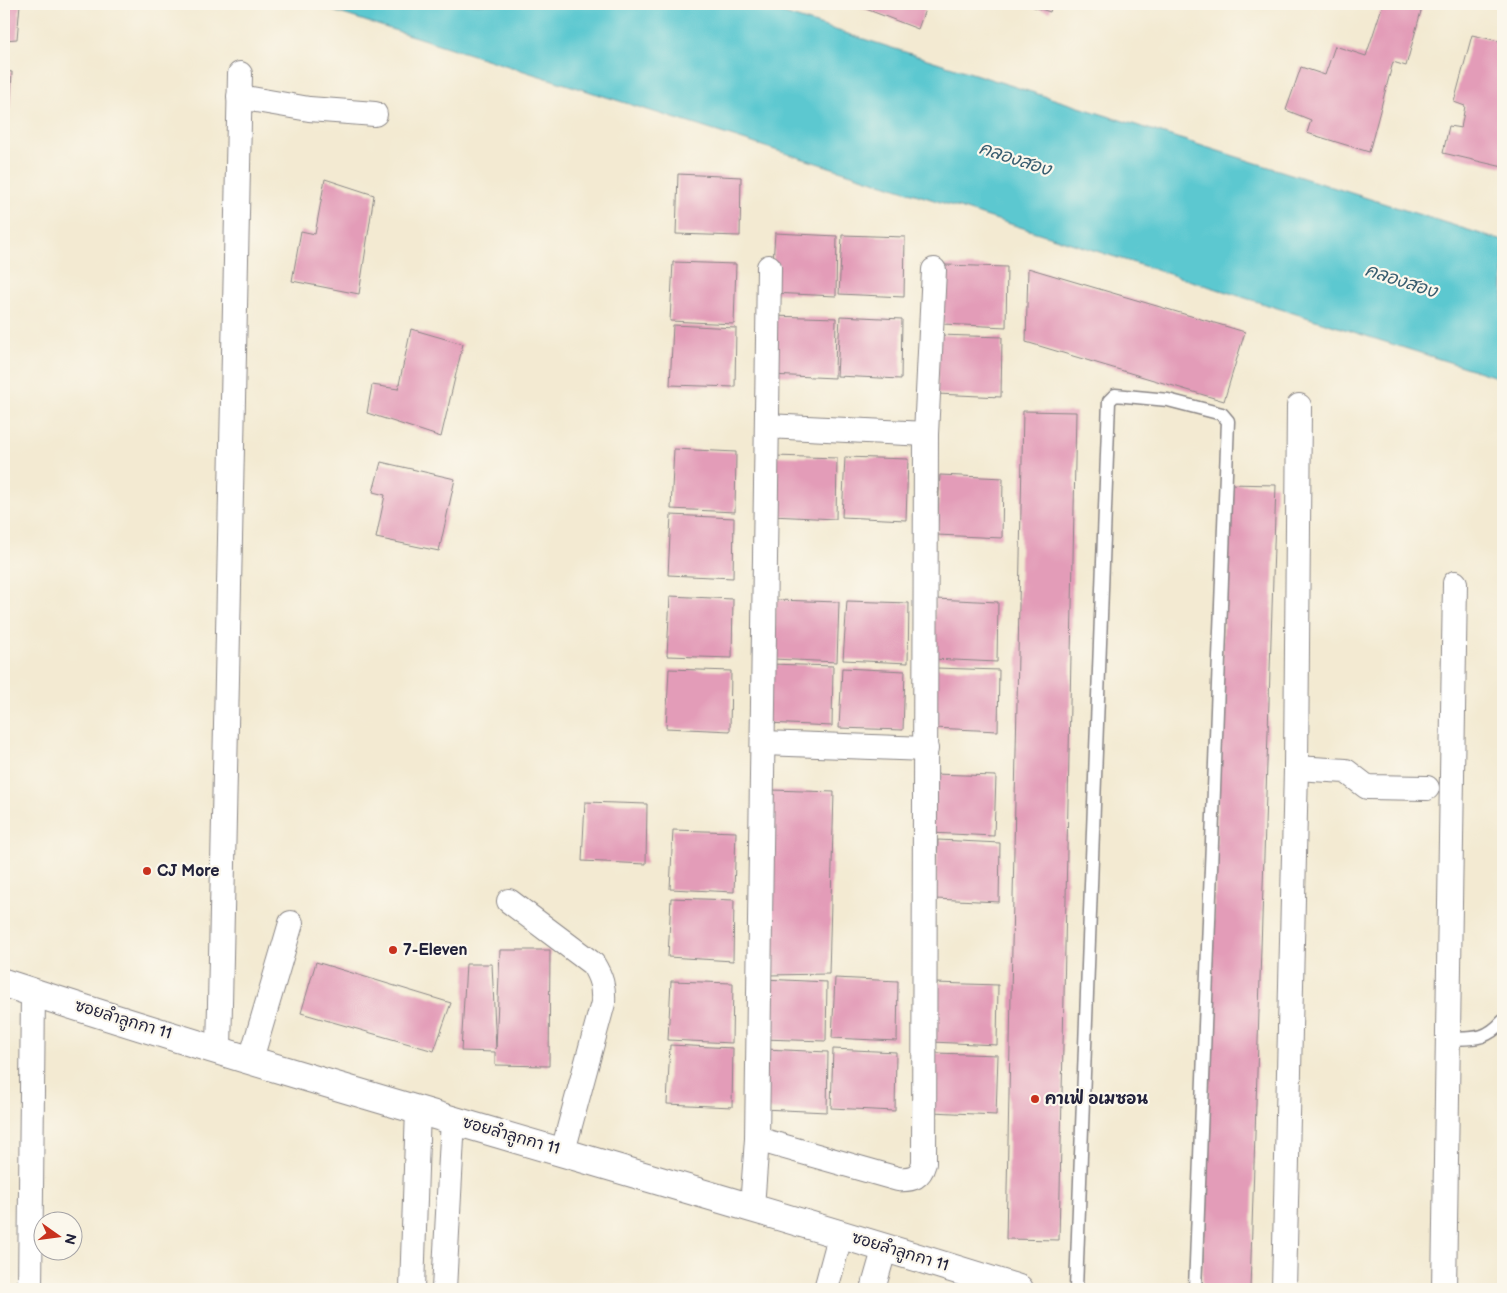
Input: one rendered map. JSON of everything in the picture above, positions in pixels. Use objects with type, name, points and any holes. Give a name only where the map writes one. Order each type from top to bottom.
[{"type":"street","points":[[219,1050],[240,74]]},
{"type":"street","points":[[239,97],[309,109],[375,114]]},
{"type":"street","points":[[752,1207],[757,1138],[769,267]]},
{"type":"street","points":[[757,1138],[898,1179],[915,1178],[922,1172],[924,1163],[926,434],[934,270]]},
{"type":"street","points":[[1284,1289],[1296,768],[1299,406]]},
{"type":"street","points":[[767,426],[926,434]]},
{"type":"street","points":[[1444,1289],[1455,583]]},
{"type":"street","points":[[763,743],[926,749]]},
{"type":"street","points":[[1296,768],[1346,771],[1368,787],[1427,788]]},
{"type":"street","points":[[509,901],[592,964],[604,990],[603,1003],[563,1151]]},
{"type":"street","points":[[251,1059],[291,923]]},
{"type":"street","name":"ซอยลำลูกกา 11","points":[[4,983],[219,1050],[841,1233],[1019,1289]]},
{"type":"street","points":[[30,1289],[33,992]]},
{"type":"street","points":[[412,1289],[418,1109]]},
{"type":"street","points":[[444,1289],[453,1119]]},
{"type":"street","points":[[826,1289],[841,1233]]},
{"type":"street","points":[[873,1289],[886,1247]]},
{"type":"lane","points":[[1076,1289],[1108,401],[1115,396],[1168,400],[1222,414],[1228,421],[1195,1289]]},
{"type":"lane","points":[[1448,1039],[1483,1038],[1495,1031],[1503,1021]]},
{"type":"water","name":"คลองสอง","points":[[311,4],[753,4],[1503,241],[1503,379]]},
{"type":"building","points":[[4,4],[20,4],[17,39],[4,40]]},
{"type":"building","points":[[853,4],[927,4],[918,29]]},
{"type":"building","points":[[1024,4],[1052,4],[1050,12]]},
{"type":"building","points":[[1383,4],[1423,4],[1406,66],[1393,62],[1369,152],[1307,133],[1311,120],[1286,110],[1301,67],[1325,75],[1335,46],[1366,56]]},
{"type":"building","points":[[1472,35],[1503,42],[1503,76],[1500,75],[1499,86],[1503,87],[1503,125],[1500,130],[1503,131],[1503,167],[1443,153],[1449,126],[1461,128],[1465,106],[1454,102]]},
{"type":"building","points":[[4,71],[12,72],[10,109],[4,108]]},
{"type":"building","points":[[678,174],[741,177],[740,236],[676,234]]},
{"type":"building","points":[[325,179],[374,195],[359,294],[292,281],[301,231],[315,234]]},
{"type":"building","points":[[775,233],[837,236],[836,296],[771,293]]},
{"type":"building","points":[[842,235],[905,237],[904,297],[839,294]]},
{"type":"building","points":[[673,262],[736,264],[734,324],[670,321]]},
{"type":"building","points":[[945,265],[1007,267],[1006,327],[942,324]]},
{"type":"building","points":[[1028,268],[1245,332],[1224,401],[1026,342]]},
{"type":"building","points":[[773,316],[836,318],[835,378],[770,375]]},
{"type":"building","points":[[840,316],[902,319],[901,379],[837,376]]},
{"type":"building","points":[[673,325],[736,328],[735,387],[670,385]]},
{"type":"building","points":[[411,329],[463,344],[441,437],[367,413],[372,385],[398,389]]},
{"type":"building","points":[[939,335],[1002,337],[1001,397],[937,394]]},
{"type":"building","points":[[1023,411],[1076,412],[1059,1240],[1006,1239]]},
{"type":"building","points":[[674,449],[736,452],[735,512],[671,509]]},
{"type":"building","points":[[775,456],[837,458],[836,519],[771,516]]},
{"type":"building","points":[[845,457],[908,459],[906,520],[842,517]]},
{"type":"building","points":[[381,462],[455,479],[439,551],[376,538],[385,495],[373,492]]},
{"type":"building","points":[[940,475],[1003,478],[1002,538],[937,535]]},
{"type":"building","points":[[1228,484],[1276,485],[1250,1289],[1202,1289]]},
{"type":"building","points":[[671,515],[734,518],[733,578],[668,575]]},
{"type":"building","points":[[670,596],[733,599],[732,658],[667,656]]},
{"type":"building","points":[[935,599],[998,602],[997,662],[932,659]]},
{"type":"building","points":[[776,600],[839,602],[837,662],[773,659]]},
{"type":"building","points":[[847,601],[909,603],[908,663],[843,660]]},
{"type":"building","points":[[770,664],[833,666],[832,726],[767,723]]},
{"type":"building","points":[[842,668],[905,671],[903,730],[839,728]]},
{"type":"building","points":[[936,668],[999,670],[998,731],[933,728]]},
{"type":"building","points":[[669,669],[731,671],[730,731],[666,728]]},
{"type":"building","points":[[4,700],[7,700],[5,754],[4,754]]},
{"type":"building","points":[[933,774],[996,776],[994,836],[930,833]]},
{"type":"building","points":[[772,790],[834,792],[829,974],[768,975]]},
{"type":"building","points":[[585,802],[647,804],[646,864],[582,861]]},
{"type":"building","points":[[673,830],[736,832],[734,892],[670,889]]},
{"type":"building","points":[[938,840],[1000,843],[999,902],[935,899]]},
{"type":"building","points":[[671,898],[734,900],[733,961],[668,957]]},
{"type":"building","points":[[500,950],[550,950],[549,1066],[495,1065],[495,1052],[461,1051],[466,964],[492,964],[496,1049]]},
{"type":"building","points":[[316,962],[451,1003],[434,1051],[301,1013]]},
{"type":"building","points":[[835,978],[898,981],[897,1041],[832,1038]]},
{"type":"building","points":[[764,979],[827,982],[826,1041],[761,1039]]},
{"type":"building","points":[[671,981],[733,983],[732,1043],[668,1040]]},
{"type":"building","points":[[935,983],[998,985],[997,1045],[932,1042]]},
{"type":"building","points":[[670,1045],[733,1048],[732,1107],[667,1104]]},
{"type":"building","points":[[765,1049],[828,1052],[827,1112],[762,1109]]},
{"type":"building","points":[[833,1049],[896,1052],[895,1111],[831,1108]]},
{"type":"building","points":[[935,1053],[998,1055],[996,1115],[932,1112]]},
{"type":"place","name":"CJ More","points":[[147,871]]},
{"type":"place","name":"7-Eleven","points":[[393,950]]},
{"type":"place","name":"คาเฟ่ อเมซอน","points":[[1035,1099]]}]
